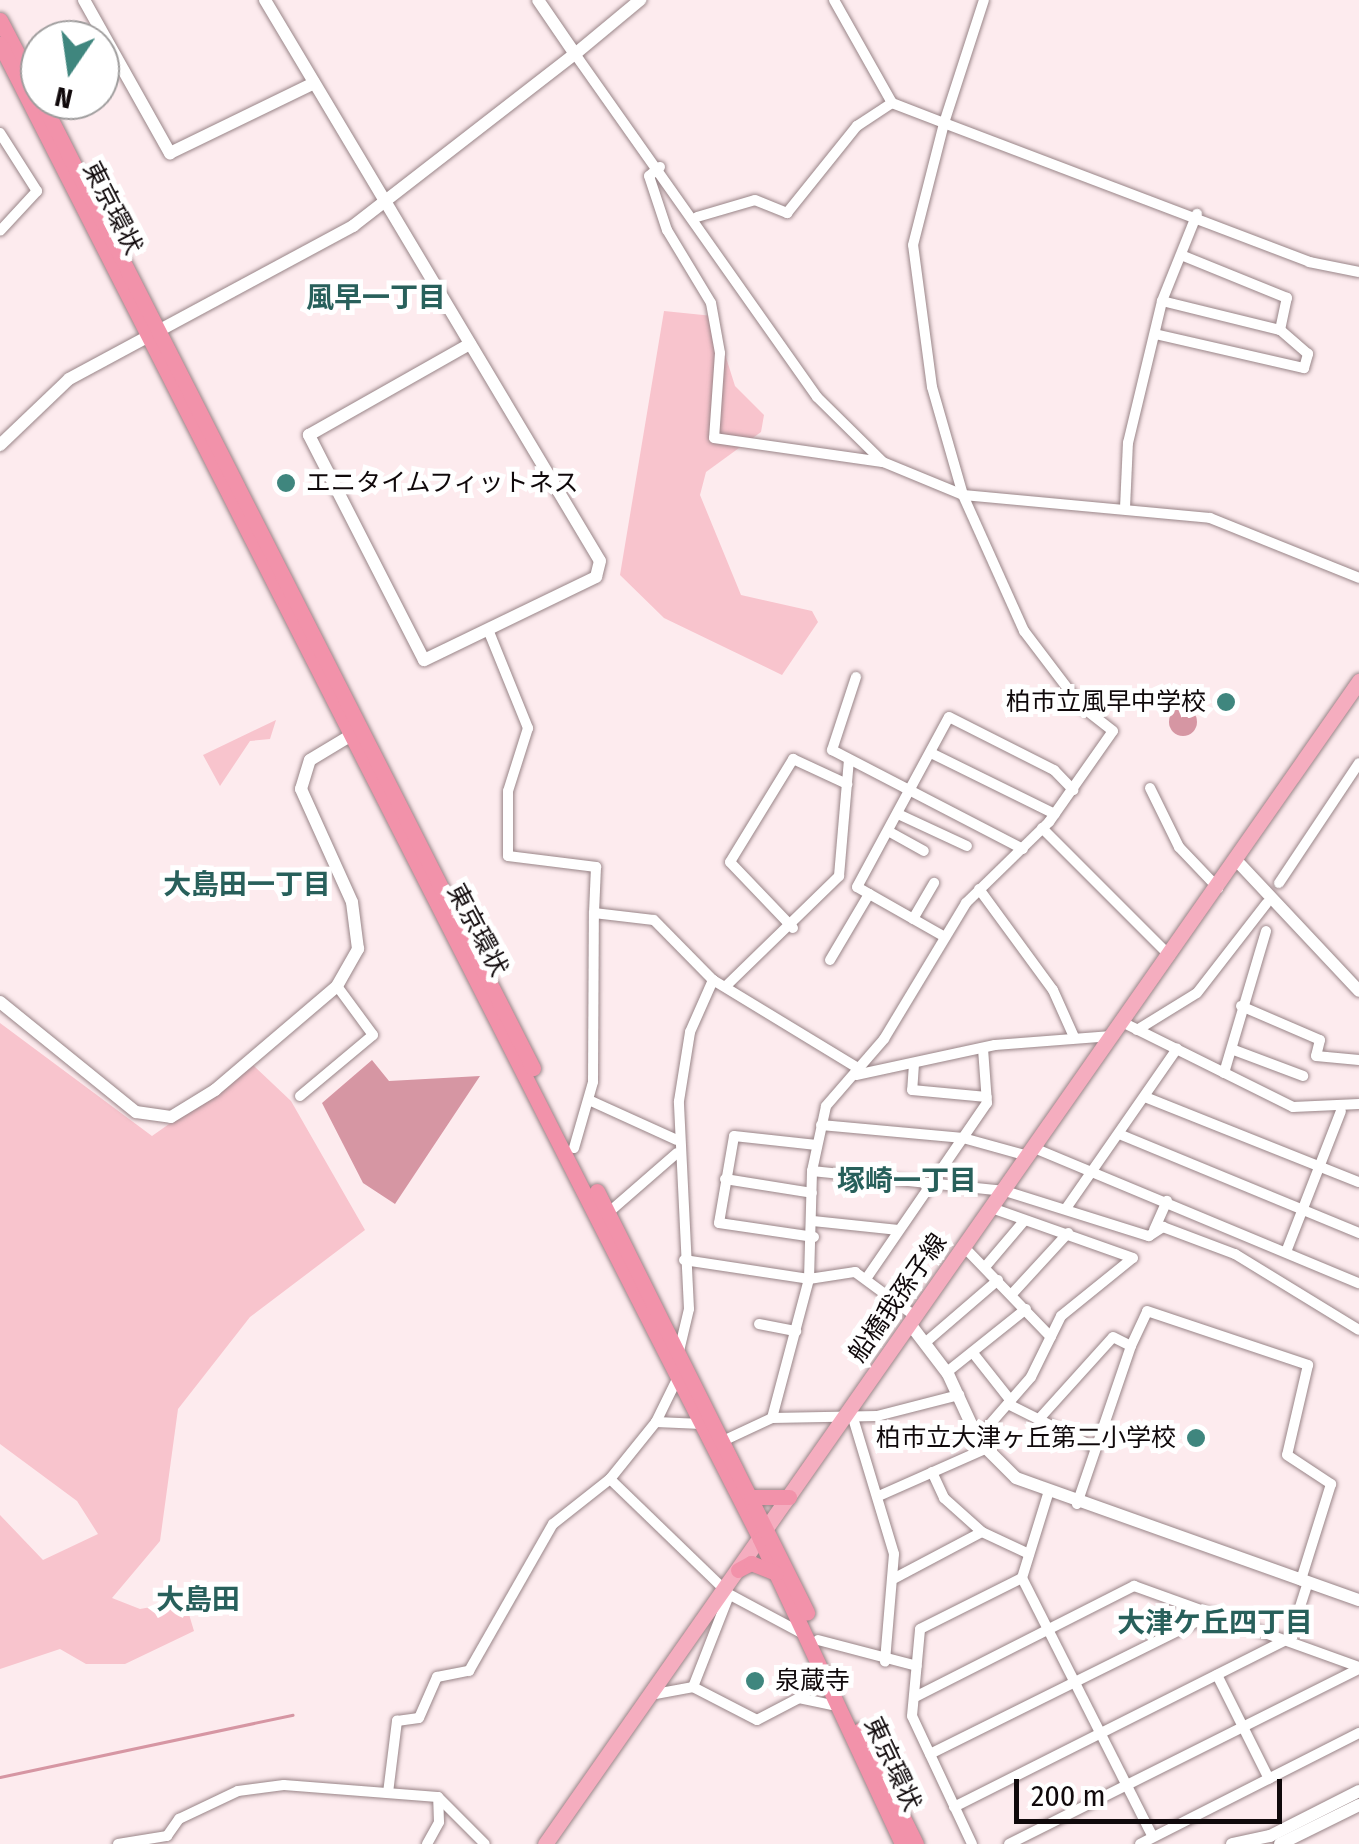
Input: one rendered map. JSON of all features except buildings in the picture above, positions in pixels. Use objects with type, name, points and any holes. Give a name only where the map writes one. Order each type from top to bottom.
[{"type":"highway","name":"東京環状","points":[[0,20],[20,59]]},
{"type":"highway","name":"東京環状","points":[[0,44],[6,72],[156,334]]},
{"type":"highway","name":"東京環状","points":[[51,120],[353,734],[678,1378],[764,1534],[902,1844]]},
{"type":"highway","name":"東京環状","points":[[353,734],[608,1212],[724,1440],[752,1497],[776,1572],[916,1844]]},
{"type":"highway","points":[[752,1497],[789,1498]]},
{"type":"highway","points":[[738,1570],[751,1563],[776,1572]]},
{"type":"main road","name":"船橋我孫子線","points":[[545,1844],[849,1418],[1112,1036],[1129,1026],[1170,956],[1359,681]]},
{"type":"street","points":[[84,0],[170,153],[314,84]]},
{"type":"street","points":[[265,0],[314,84],[470,344],[601,566],[434,660],[415,653],[309,442],[314,425],[470,344]]},
{"type":"street","points":[[538,0],[697,217],[818,397],[883,462]]},
{"type":"street","points":[[0,445],[51,391],[385,202],[640,0]]},
{"type":"street","points":[[834,0],[892,102],[1198,214],[1309,262],[1359,272]]},
{"type":"street","points":[[772,1418],[810,1278],[814,1237],[812,1171],[821,1124],[979,889],[1055,814],[1113,731],[1081,706],[1024,631],[963,495],[916,302],[914,245],[944,123],[984,0]]},
{"type":"street","points":[[697,217],[755,200],[787,213],[856,126],[892,102]]},
{"type":"street","points":[[0,133],[37,191],[0,231]]},
{"type":"street","points":[[660,166],[649,176],[667,230],[711,304],[720,353],[714,438],[883,462],[963,495],[1210,518],[1359,578]]},
{"type":"street","points":[[1125,508],[1128,443],[1162,301],[1198,214]]},
{"type":"street","points":[[1181,255],[1287,298],[1280,330]]},
{"type":"street","points":[[1154,334],[1304,368],[1308,354],[1280,330],[1162,301]]},
{"type":"street","points":[[488,632],[528,728],[508,791],[507,854],[596,866],[591,1101],[574,1148]]},
{"type":"street","points":[[856,677],[832,750],[1023,848]]},
{"type":"street","points":[[945,937],[857,888],[948,717],[1054,770],[1073,790]]},
{"type":"street","points":[[0,1002],[122,1102],[162,1118],[215,1090],[337,986],[358,949],[358,920],[301,789],[310,760],[353,734]]},
{"type":"street","points":[[930,753],[1055,814]]},
{"type":"street","points":[[792,928],[730,862],[793,759],[847,784]]},
{"type":"street","points":[[726,986],[792,928],[839,876],[849,760]]},
{"type":"street","points":[[1279,883],[1359,763]]},
{"type":"street","points":[[1150,788],[1178,846],[1218,889]]},
{"type":"street","points":[[898,814],[967,846]]},
{"type":"street","points":[[1042,828],[1170,956]]},
{"type":"street","points":[[888,831],[924,851]]},
{"type":"street","points":[[1237,861],[1359,991]]},
{"type":"street","points":[[914,919],[934,884]]},
{"type":"street","points":[[979,889],[1053,990],[1074,1037]]},
{"type":"street","points":[[830,960],[869,894]]},
{"type":"street","points":[[1129,1026],[1197,993],[1266,904]]},
{"type":"street","points":[[594,913],[654,920],[713,980],[858,1073],[982,1048],[1112,1036]]},
{"type":"street","points":[[1224,1073],[1234,1050],[1241,1006],[1266,931]]},
{"type":"street","points":[[679,1352],[689,1309],[677,1140],[687,1045],[713,980]]},
{"type":"street","points":[[300,1096],[373,1035],[337,986]]},
{"type":"street","points":[[1241,1006],[1320,1040],[1316,1056],[1359,1060]]},
{"type":"street","points":[[1129,1026],[1293,1107],[1341,1111],[1359,1104]]},
{"type":"street","points":[[868,1276],[988,1097],[982,1048]]},
{"type":"street","points":[[1067,1207],[1178,1049]]},
{"type":"street","points":[[1234,1050],[1303,1076]]},
{"type":"street","points":[[914,1064],[912,1090],[988,1097]]},
{"type":"street","points":[[1144,1097],[1359,1182]]},
{"type":"street","points":[[591,1101],[677,1140]]},
{"type":"street","points":[[1286,1252],[1341,1111]]},
{"type":"street","points":[[821,1124],[963,1138],[1031,1152],[1167,1201],[1359,1283]]},
{"type":"street","points":[[814,1237],[719,1223],[725,1179],[739,1133],[816,1145]]},
{"type":"street","points":[[1118,1134],[1359,1233]]},
{"type":"street","points":[[608,1212],[677,1153]]},
{"type":"street","points":[[812,1171],[1004,1190],[1235,1254],[1359,1330]]},
{"type":"street","points":[[725,1179],[812,1193]]},
{"type":"street","points":[[881,1495],[981,1444],[1074,1303],[1132,1255],[1151,1233],[1167,1201]]},
{"type":"street","points":[[992,1208],[1132,1255]]},
{"type":"street","points":[[985,1267],[1024,1220]]},
{"type":"street","points":[[814,1221],[898,1230]]},
{"type":"street","points":[[1012,1294],[1068,1232]]},
{"type":"street","points":[[964,1247],[1051,1337]]},
{"type":"street","points":[[684,1260],[810,1278],[868,1276],[913,1321],[947,1372],[981,1444],[1048,1494],[1359,1600]]},
{"type":"street","points":[[926,1342],[998,1280]]},
{"type":"street","points":[[947,1372],[1026,1309]]},
{"type":"street","points":[[954,1807],[1290,1638],[1331,1484],[1287,1454],[1308,1365],[1147,1312],[1131,1346],[1077,1504]]},
{"type":"street","points":[[760,1324],[796,1330]]},
{"type":"street","points":[[1039,1419],[1113,1337],[1131,1346]]},
{"type":"street","points":[[973,1353],[1009,1402],[1096,1448]]},
{"type":"street","points":[[388,1792],[397,1721],[419,1718],[437,1677],[468,1672],[553,1524],[610,1479],[656,1422],[678,1378]]},
{"type":"street","points":[[724,1440],[772,1418],[849,1418],[959,1395]]},
{"type":"street","points":[[849,1418],[881,1495],[894,1578],[884,1662]]},
{"type":"street","points":[[656,1422],[702,1424]]},
{"type":"street","points":[[932,1472],[944,1498],[982,1532],[1030,1554]]},
{"type":"street","points":[[610,1479],[725,1592],[812,1638],[884,1662],[917,1666]]},
{"type":"street","points":[[972,1844],[912,1716],[920,1629],[1022,1578],[1048,1494]]},
{"type":"street","points":[[894,1578],[982,1532]]},
{"type":"street","points":[[1022,1578],[1154,1837]]},
{"type":"street","points":[[914,1697],[1134,1586],[1290,1638],[1359,1668]]},
{"type":"street","points":[[692,1688],[725,1592]]},
{"type":"street","points":[[930,1754],[1214,1612]]},
{"type":"street","points":[[1010,1844],[1359,1668]]},
{"type":"street","points":[[1217,1675],[1269,1778]]},
{"type":"street","points":[[650,1695],[692,1688],[752,1720],[799,1698],[838,1706]]},
{"type":"street","points":[[1140,1844],[1359,1733]]},
{"type":"street","points":[[118,1844],[167,1836],[208,1802],[258,1786],[438,1797],[485,1844]]},
{"type":"street","points":[[1232,1844],[1270,1836],[1359,1791]]},
{"type":"street","points":[[427,1844],[438,1797]]},
{"type":"street","points":[[1280,1844],[1359,1805]]},
{"type":"shaded area","points":[[664,311],[713,316],[735,386],[764,415],[761,432],[706,472],[700,495],[741,595],[812,611],[818,622],[782,675],[664,618],[620,575]]},
{"type":"shaded area","points":[[1183,708],[1193,712],[1197,722],[1193,732],[1183,736],[1173,732],[1169,722],[1173,712]]},
{"type":"shaded area","points":[[276,720],[270,739],[250,741],[220,786],[203,755]]},
{"type":"shaded area","points":[[0,1023],[152,1136],[253,1065],[291,1101],[365,1230],[250,1317],[178,1409],[160,1541],[112,1598],[140,1609],[185,1601],[194,1631],[125,1664],[86,1664],[60,1649],[0,1669],[0,1515],[43,1560],[98,1534],[77,1501],[0,1444]]},
{"type":"shaded area","points":[[372,1060],[389,1081],[480,1076],[395,1204],[363,1183],[322,1103]]},
{"type":"waterway","points":[[0,1777],[292,1715]]},
{"type":"place","name":"エニタイムフィットネス","points":[[286,483]]},
{"type":"place","name":"柏市立風早中学校","points":[[1226,702]]},
{"type":"place","name":"柏市立大津ヶ丘第二小学校","points":[[1196,1438]]},
{"type":"place","name":"泉蔵寺","points":[[755,1681]]},
{"type":"district","name":"風早一丁目","points":[[376,298]]},
{"type":"district","name":"大島田一丁目","points":[[247,885]]},
{"type":"district","name":"塚崎一丁目","points":[[907,1181]]},
{"type":"district","name":"大島田","points":[[198,1600]]},
{"type":"district","name":"大津ケ丘四丁目","points":[[1215,1623]]}]
